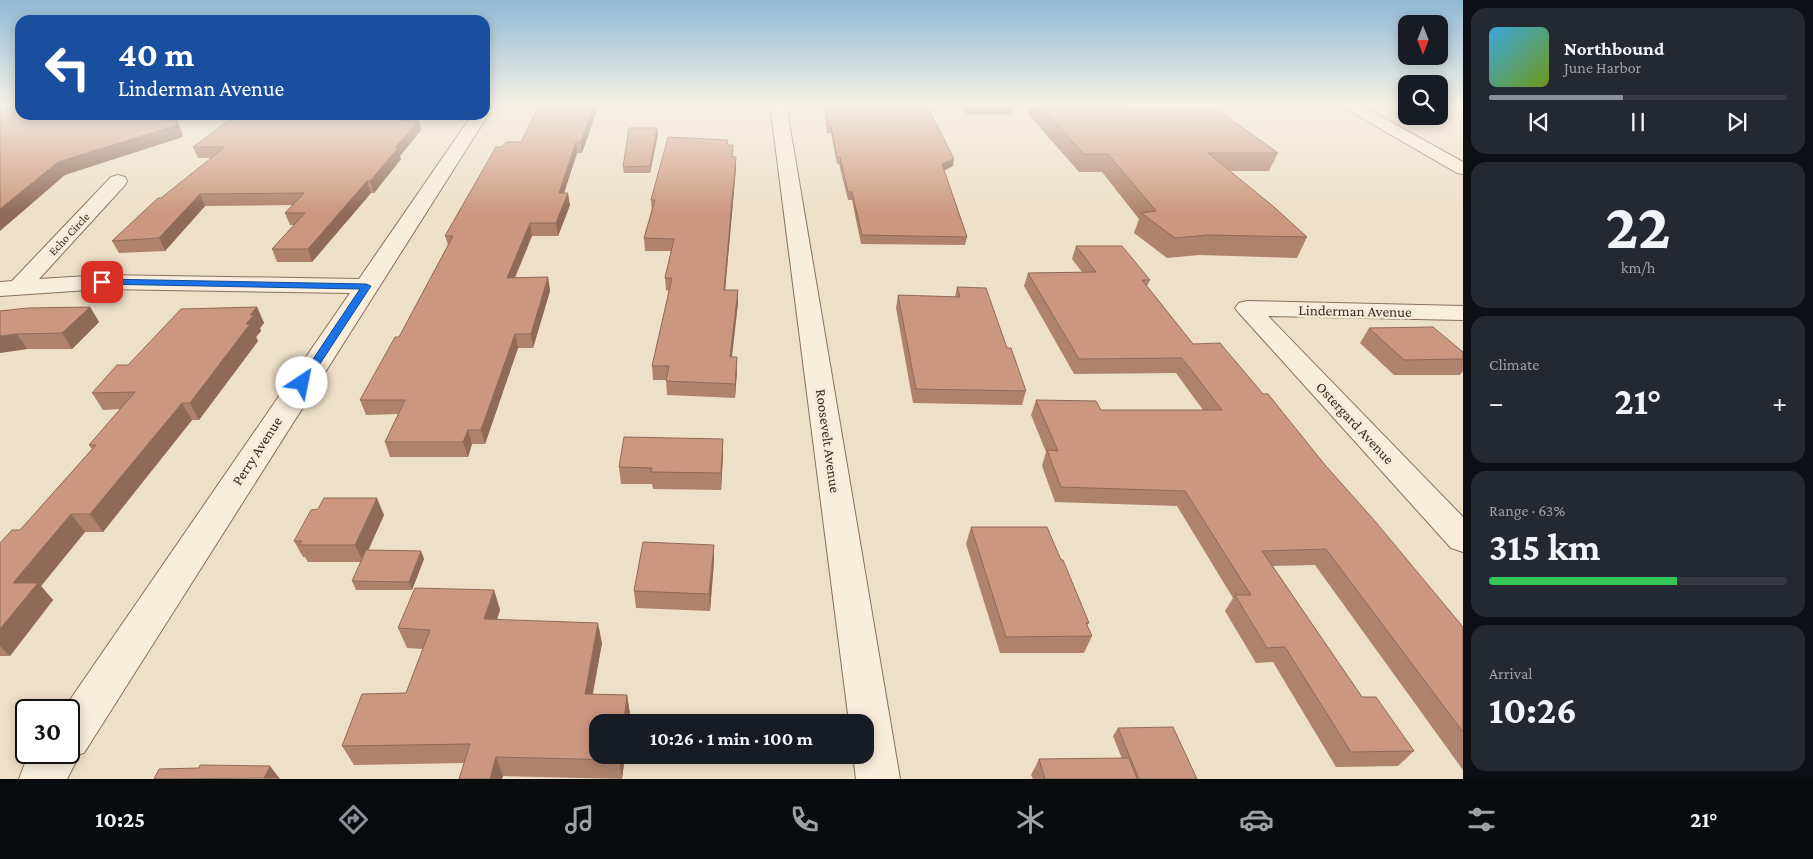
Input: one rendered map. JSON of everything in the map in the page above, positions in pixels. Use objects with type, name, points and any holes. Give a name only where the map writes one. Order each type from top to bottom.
[{"type":"street","name":"Perry Avenue","points":[[80,721],[463,140]]},
{"type":"street","name":"Roosevelt Avenue","points":[[783,140],[878,779]]},
{"type":"street","points":[[1412,140],[1463,169]]},
{"type":"street","name":"Echo Circle","points":[[10,288],[118,181]]},
{"type":"street","points":[[10,288],[131,282],[366,286]]},
{"type":"street","name":"Linderman Avenue","points":[[1247,308],[1463,313]]},
{"type":"street","name":"Ostergard Avenue","points":[[1247,308],[1463,539]]},
{"type":"street","points":[[41,779],[51,764]]},
{"type":"building","points":[[0,140],[128,140],[58,162],[0,209]]},
{"type":"building","points":[[202,140],[402,140],[395,148],[398,148],[370,181],[367,181],[308,249],[272,249],[305,213],[285,213],[304,193],[200,194],[159,238],[112,241],[158,198],[161,198],[225,147],[193,147]]},
{"type":"building","points":[[522,140],[582,140],[576,142],[559,193],[568,193],[556,223],[530,223],[507,278],[548,277],[531,334],[515,334],[481,430],[468,430],[463,442],[385,442],[405,400],[360,400],[395,337],[399,337],[453,236],[445,236],[496,147],[502,147],[506,142],[521,142]]},
{"type":"building","points":[[627,140],[655,140],[650,166],[623,167]]},
{"type":"building","points":[[667,140],[728,140],[727,145],[733,145],[732,157],[736,157],[724,290],[738,290],[730,357],[737,357],[735,384],[666,381],[669,366],[652,366],[672,278],[665,278],[674,239],[644,238],[655,200],[651,200]]},
{"type":"building","points":[[834,140],[945,140],[954,159],[942,164],[967,237],[862,235],[852,192],[848,192],[840,157],[837,157]]},
{"type":"building","points":[[1071,140],[1260,140],[1278,153],[1208,153],[1274,207],[1307,237],[1208,235],[1175,238],[1141,213],[1156,211],[1108,154],[1084,154]]},
{"type":"building","points":[[1076,246],[1122,246],[1150,280],[1142,280],[1193,344],[1220,343],[1263,394],[1268,394],[1325,465],[1374,520],[1463,627],[1463,732],[1326,549],[1262,551],[1362,697],[1376,697],[1414,751],[1351,752],[1285,647],[1267,648],[1235,595],[1251,595],[1185,491],[1061,487],[1047,450],[1058,451],[1036,400],[1096,401],[1101,410],[1222,410],[1182,358],[1079,359],[1028,273],[1096,272]]},
{"type":"building","points":[[957,287],[986,288],[1007,348],[1011,348],[1026,391],[916,389],[898,295],[960,297]]},
{"type":"building","points":[[90,307],[62,333],[0,336],[0,311],[28,308]]},
{"type":"building","points":[[257,307],[250,315],[254,315],[246,324],[250,324],[190,403],[182,403],[90,514],[71,514],[13,583],[38,583],[0,629],[0,543],[12,530],[20,530],[96,445],[89,445],[135,392],[92,393],[117,365],[128,365],[181,309]]},
{"type":"building","points":[[1433,327],[1463,352],[1463,359],[1404,360],[1369,328]]},
{"type":"building","points":[[624,437],[723,439],[721,473],[651,472],[652,468],[619,467]]},
{"type":"building","points":[[324,498],[377,498],[355,545],[299,545],[302,541],[294,541],[311,510],[318,509]]},
{"type":"building","points":[[971,527],[1047,527],[1061,560],[1063,560],[1089,623],[1086,623],[1092,636],[1006,637]]},
{"type":"building","points":[[643,542],[714,545],[709,594],[634,591]]},
{"type":"building","points":[[366,550],[421,551],[409,582],[352,581]]},
{"type":"building","points":[[415,588],[494,590],[484,619],[598,623],[585,694],[627,695],[625,714],[589,714],[589,759],[496,757],[490,779],[459,779],[470,744],[342,746],[362,694],[406,693],[430,630],[398,628]]},
{"type":"building","points":[[1173,727],[1197,779],[1139,779],[1118,728]]},
{"type":"building","points":[[1129,758],[1137,779],[1045,779],[1039,759]]},
{"type":"building","points":[[200,765],[270,766],[264,778],[272,778],[154,779],[159,769],[199,768]]},
{"type":"route","points":[[102,282],[366,286],[302,383]]}]
